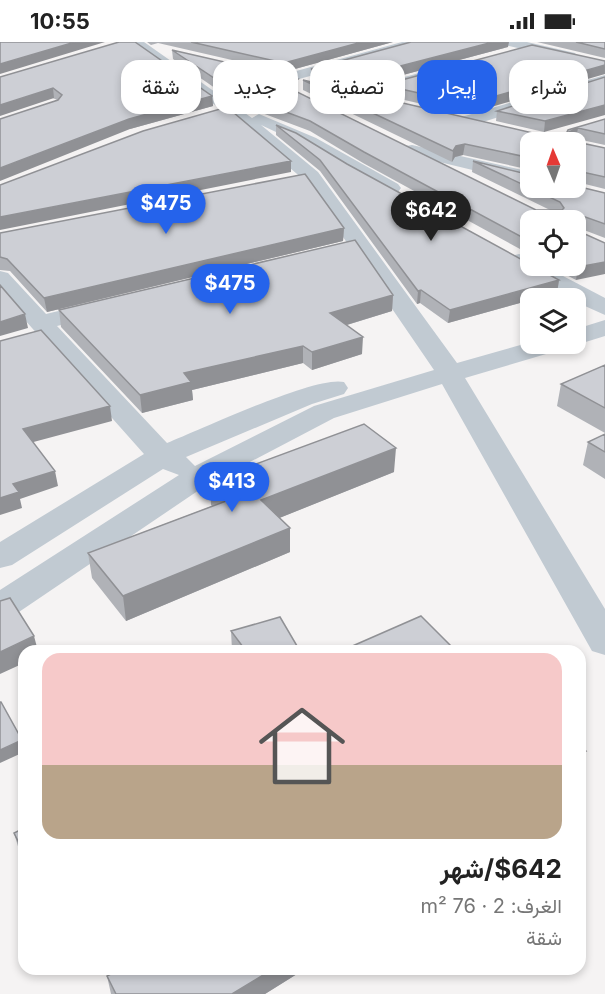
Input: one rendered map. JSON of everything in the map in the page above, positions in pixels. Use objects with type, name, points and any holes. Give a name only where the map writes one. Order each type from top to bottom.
[{"type":"street","points":[[354,60],[405,46],[409,42]]},
{"type":"street","points":[[140,43],[181,55]]},
{"type":"street","points":[[140,43],[213,96]]},
{"type":"street","points":[[509,47],[530,47],[588,60]]},
{"type":"street","points":[[310,72],[278,81],[310,86]]},
{"type":"street","points":[[464,123],[605,79]]},
{"type":"street","points":[[209,115],[213,114]]},
{"type":"street","points":[[236,114],[295,174],[359,246],[445,365],[605,640]]},
{"type":"street","points":[[244,114],[303,137],[412,200]]},
{"type":"street","points":[[448,118],[498,130]]},
{"type":"street","points":[[392,141],[476,183]]},
{"type":"street","points":[[412,150],[520,175]]},
{"type":"street","points":[[336,251],[359,246]]},
{"type":"street","points":[[501,251],[604,311]]},
{"type":"street","points":[[0,278],[35,332],[162,456],[196,477]]},
{"type":"street","points":[[35,332],[131,301]]},
{"type":"street","points":[[586,312],[604,311]]},
{"type":"street","points":[[586,328],[604,311]]},
{"type":"street","points":[[445,365],[520,332]]},
{"type":"street","points":[[0,557],[162,456],[302,398],[355,391],[445,365],[520,351]]},
{"type":"street","points":[[0,607],[196,477],[324,412],[355,391]]},
{"type":"building","points":[[0,42],[75,42],[0,64]]},
{"type":"building","points":[[119,42],[135,42],[161,60],[121,60],[121,114],[147,114],[0,168],[0,119],[58,100],[62,95],[53,88],[0,105],[0,77]]},
{"type":"building","points":[[191,42],[362,42],[295,60],[271,60]]},
{"type":"building","points":[[411,42],[493,42],[405,65],[405,60],[344,60]]},
{"type":"building","points":[[576,42],[605,42],[605,49]]},
{"type":"building","points":[[532,45],[605,61],[605,65],[588,70],[588,60],[509,60],[509,92],[497,96],[497,60],[476,60]]},
{"type":"building","points":[[172,50],[215,60],[213,60],[213,77],[201,69],[201,60],[187,60]]},
{"type":"building","points":[[417,76],[417,93],[405,90],[405,79]]},
{"type":"building","points":[[605,77],[605,105],[588,110],[588,82]]},
{"type":"building","points":[[201,88],[212,96],[201,99]]},
{"type":"building","points":[[298,92],[310,98],[310,114],[342,114],[536,210],[520,210],[520,236],[310,121],[291,114],[298,114]]},
{"type":"building","points":[[405,104],[417,106],[417,114],[450,114],[528,132],[520,132],[520,156],[465,144],[456,146],[453,151],[375,114],[405,114]]},
{"type":"building","points":[[509,107],[509,114],[497,111]]},
{"type":"building","points":[[213,111],[213,114],[235,114],[291,161],[0,217],[0,185],[143,131]]},
{"type":"building","points":[[511,114],[571,114],[545,121]]},
{"type":"building","points":[[605,119],[605,134],[578,128],[567,132],[568,130]]},
{"type":"building","points":[[276,125],[296,133],[347,164],[520,259],[520,276],[552,276],[559,280],[530,288],[520,288],[520,291],[450,310],[421,290],[418,291],[320,160]]},
{"type":"building","points":[[586,144],[605,148],[605,177],[586,173]]},
{"type":"building","points":[[473,161],[520,172],[520,183]]},
{"type":"building","points":[[305,174],[344,228],[44,298],[7,259],[0,257],[0,233]]},
{"type":"building","points":[[586,188],[605,193],[605,224],[586,217],[586,210],[562,210],[564,208],[560,202],[552,198],[586,198]]},
{"type":"building","points":[[586,234],[605,243],[605,262],[586,266]]},
{"type":"building","points":[[355,240],[393,295],[330,313],[363,337],[312,352],[303,346],[184,373],[191,382],[140,395],[59,310]]},
{"type":"building","points":[[0,285],[25,314],[0,322]]},
{"type":"building","points":[[41,330],[110,406],[23,429],[55,471],[13,484],[19,492],[0,498],[0,341]]},
{"type":"building","points":[[605,365],[605,408],[561,384]]},
{"type":"building","points":[[364,424],[396,448],[261,500],[290,528],[123,596],[88,553],[229,500],[210,481]]},
{"type":"building","points":[[605,434],[605,452],[588,442]]},
{"type":"building","points":[[10,598],[34,636],[0,652],[0,601]]},
{"type":"building","points":[[421,616],[450,645],[355,645]]},
{"type":"building","points":[[280,617],[296,645],[242,645],[231,631]]},
{"type":"building","points":[[1,702],[18,733],[18,742],[0,750]]},
{"type":"building","points":[[263,975],[232,994],[116,994],[107,976]]}]
